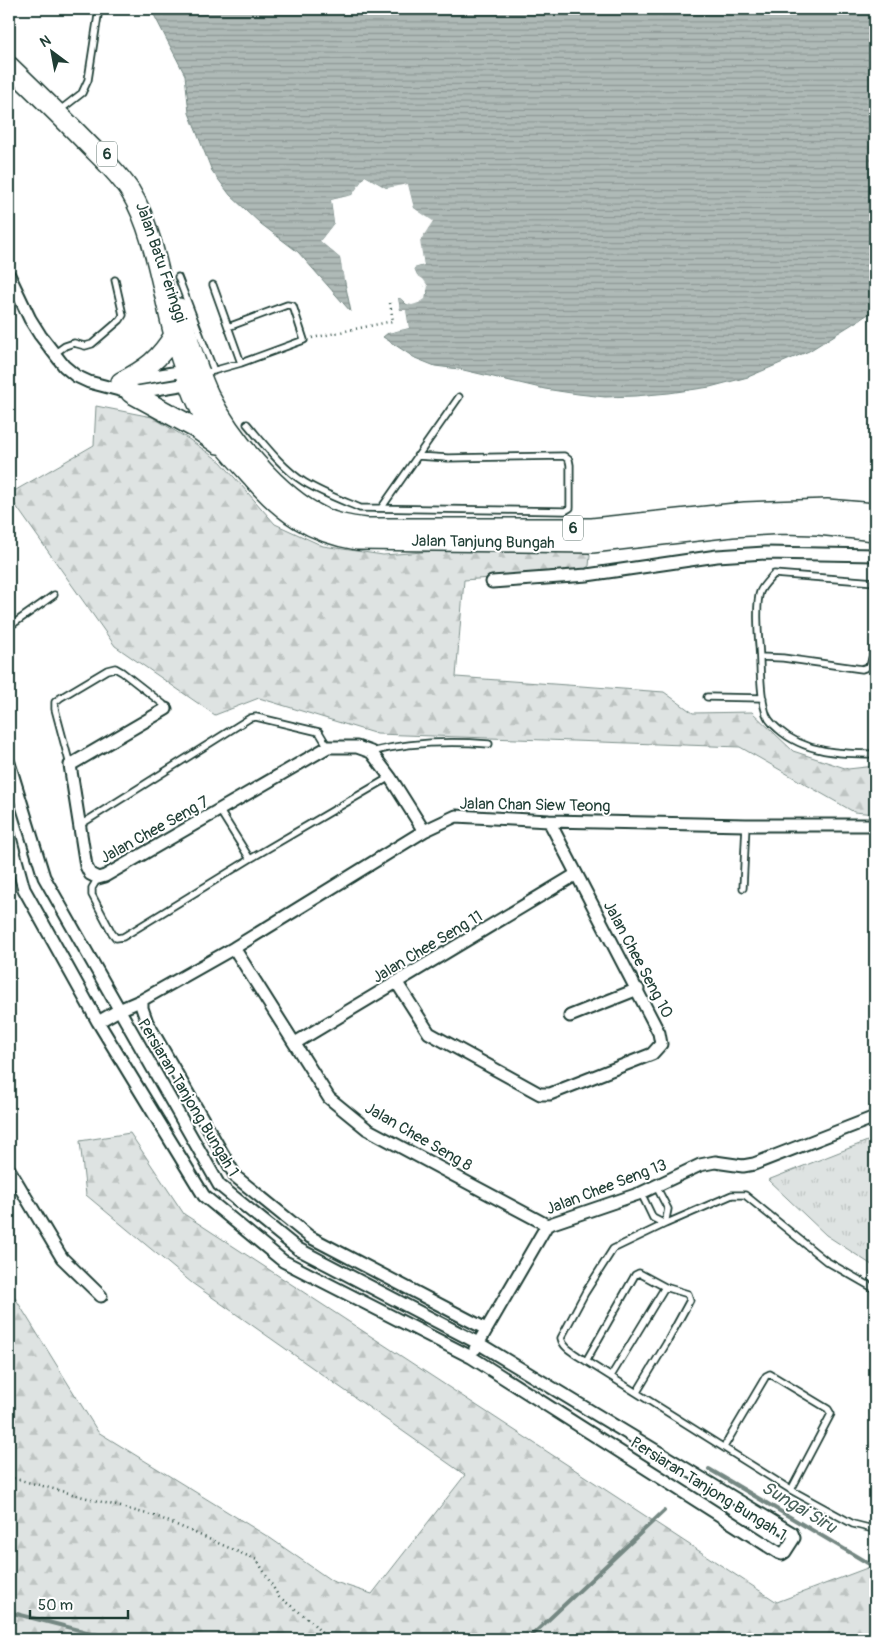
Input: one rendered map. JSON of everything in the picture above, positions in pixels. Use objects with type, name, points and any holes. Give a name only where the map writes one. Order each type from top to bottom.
[{"type":"main road","name":"Jalan Batu Feringgi","points":[[9,57],[64,107],[121,169],[135,188],[147,210],[200,374]]},
{"type":"main road","name":"Jalan Batu Feringgi","points":[[9,66],[115,171],[130,190],[145,224],[159,270],[174,335],[200,374]]},
{"type":"main road","points":[[174,335],[167,348],[126,388],[197,429],[236,459]]},
{"type":"main road","name":"Jalan Tanjung Bungah","points":[[200,374],[202,413],[219,439],[236,459],[284,510],[313,528],[340,537],[358,540],[592,543],[732,527],[783,524],[818,525],[875,531]]},
{"type":"main road","name":"Jalan Tanjung Bungah","points":[[200,374],[221,416],[246,451],[269,477],[293,499],[320,516],[347,525],[366,528],[541,518],[592,528],[746,512],[827,509],[875,513]]},
{"type":"street","points":[[9,275],[30,319],[54,354],[76,376],[89,382],[126,388],[200,374]]},
{"type":"street","points":[[492,582],[587,575],[717,556],[765,553],[875,555]]},
{"type":"street","points":[[70,765],[166,709]]},
{"type":"street","points":[[328,747],[357,747],[371,752],[390,777],[424,831]]},
{"type":"street","name":"Jalan Chee Seng 7","points":[[70,765],[86,866],[90,874],[98,878],[105,876],[328,747]]},
{"type":"street","name":"Persiaran Tanjong Bungah 1","points":[[9,763],[44,877],[219,1185],[298,1249],[478,1343],[792,1533],[794,1538],[785,1552],[780,1553],[471,1357],[283,1261],[204,1196],[98,1022],[24,889],[9,834]]},
{"type":"street","name":"Jalan Chan Siew Teong","points":[[98,1022],[142,1000],[234,948],[424,831],[456,816],[549,821],[746,825],[875,824]]},
{"type":"street","name":"Jalan Chee Seng 10","points":[[397,983],[429,1033],[540,1094],[550,1094],[652,1054],[661,1044],[659,1032],[549,821]]},
{"type":"street","name":"Jalan Chee Seng 11","points":[[294,1044],[575,874]]},
{"type":"street","name":"Jalan Chee Seng 8","points":[[234,948],[329,1098],[367,1129],[547,1225]]},
{"type":"street","points":[[570,1016],[638,989]]},
{"type":"street","name":"Persiaran Tanjong Bungah 1","points":[[142,1000],[142,1008],[147,1022],[236,1177],[310,1237],[486,1330]]},
{"type":"street","points":[[131,1031],[147,1022]]},
{"type":"street","name":"Jalan Chee Seng 13","points":[[471,1357],[547,1225],[641,1193],[700,1165],[715,1162],[743,1166],[754,1164],[875,1117]]},
{"type":"street","points":[[9,1169],[62,1258],[101,1296]]},
{"type":"lane","points":[[64,107],[82,93],[88,80],[99,9]]},
{"type":"lane","points":[[178,276],[200,374],[241,363],[304,340],[296,311],[293,306],[287,305],[228,328]]},
{"type":"lane","points":[[54,354],[65,346],[74,343],[85,346],[92,344],[120,320],[123,315],[115,280]]},
{"type":"lane","points":[[213,285],[241,363]]},
{"type":"lane","points":[[382,507],[459,397]]},
{"type":"lane","points":[[247,424],[278,459],[303,481],[360,508],[382,507],[541,518],[566,511],[570,508],[570,465],[569,460],[564,456],[448,458],[417,456]]},
{"type":"lane","points":[[875,582],[774,574],[765,583],[759,594],[758,636],[765,712],[771,722],[792,740],[812,748],[830,752],[875,754]]},
{"type":"lane","points":[[9,624],[13,624],[54,595]]},
{"type":"lane","points":[[760,657],[783,658],[862,669],[870,666],[875,646]]},
{"type":"lane","points":[[70,765],[55,709],[55,702],[60,698],[108,670],[115,668],[163,704],[166,709]]},
{"type":"lane","points":[[707,697],[763,698]]},
{"type":"lane","points":[[80,825],[250,718],[256,717],[319,732],[328,747]]},
{"type":"lane","points":[[371,752],[391,747],[418,745],[468,742],[489,744]]},
{"type":"lane","points":[[98,878],[92,888],[92,895],[112,933],[116,938],[123,937],[250,859],[390,777]]},
{"type":"lane","points":[[220,810],[250,859]]},
{"type":"lane","points":[[743,888],[746,825]]},
{"type":"lane","points":[[656,1186],[668,1209],[665,1224]]},
{"type":"lane","points":[[641,1193],[653,1218],[665,1224]]},
{"type":"lane","points":[[875,1289],[826,1261],[745,1195],[732,1195],[613,1249],[585,1293],[561,1338],[562,1343],[567,1348],[586,1361],[791,1490],[853,1524],[869,1528],[875,1526]]},
{"type":"lane","points":[[586,1361],[635,1276],[640,1273],[644,1274],[665,1287],[688,1294],[690,1300],[637,1392]]},
{"type":"lane","points":[[611,1376],[665,1287]]},
{"type":"lane","points":[[724,1447],[766,1376],[770,1374],[828,1409],[831,1414],[791,1490]]},
{"type":"path","points":[[304,340],[393,321],[390,303]]},
{"type":"path","points":[[9,1478],[158,1517],[257,1560],[279,1597],[310,1620],[327,1639]]},
{"type":"green space","points":[[96,406],[152,417],[190,440],[221,462],[275,524],[323,546],[383,555],[503,546],[588,551],[590,556],[589,566],[581,571],[464,580],[456,677],[664,692],[693,713],[752,712],[793,751],[848,769],[875,766],[875,814],[854,812],[740,747],[377,734],[259,698],[215,715],[115,646],[9,496],[9,494],[94,445]]},
{"type":"green space","points":[[130,1133],[184,1214],[777,1602],[875,1565],[875,1639],[9,1639],[9,1288],[98,1432],[270,1538],[332,1581],[372,1594],[465,1475],[192,1283],[86,1195],[80,1141]]},
{"type":"green space","points":[[875,1138],[875,1267],[826,1235],[768,1180]]},
{"type":"shaded area","points":[[151,9],[875,9],[875,310],[809,351],[748,377],[710,387],[669,393],[605,397],[578,394],[545,389],[459,369],[435,366],[415,358],[383,337],[388,333],[409,328],[406,311],[400,311],[398,298],[406,304],[419,303],[428,293],[422,279],[417,275],[414,268],[424,265],[419,241],[432,221],[414,208],[408,185],[386,188],[365,176],[352,195],[331,200],[334,223],[320,241],[340,258],[351,312],[298,252],[261,224],[230,195],[212,171],[189,113],[185,75]]},
{"type":"pier","points":[[365,176],[386,188],[408,184],[414,208],[433,221],[420,241],[424,265],[414,268],[417,275],[428,286],[425,299],[412,305],[398,298],[400,310],[406,310],[409,328],[388,333],[387,331],[406,326],[404,313],[398,311],[396,296],[401,295],[412,302],[423,298],[425,287],[415,276],[412,268],[421,263],[417,240],[429,222],[412,210],[406,187],[386,191],[366,179],[354,197],[333,202],[336,224],[323,240],[342,256],[348,279],[344,280],[340,258],[320,241],[334,223],[331,200],[352,195]]},
{"type":"waterway","name":"Sungai Siru","points":[[709,1469],[871,1565],[875,1563]]},
{"type":"waterway","name":"Sungai Siru","points":[[528,1639],[664,1511]]},
{"type":"waterway","name":"Sungai Siru","points":[[9,1612],[114,1639]]}]
